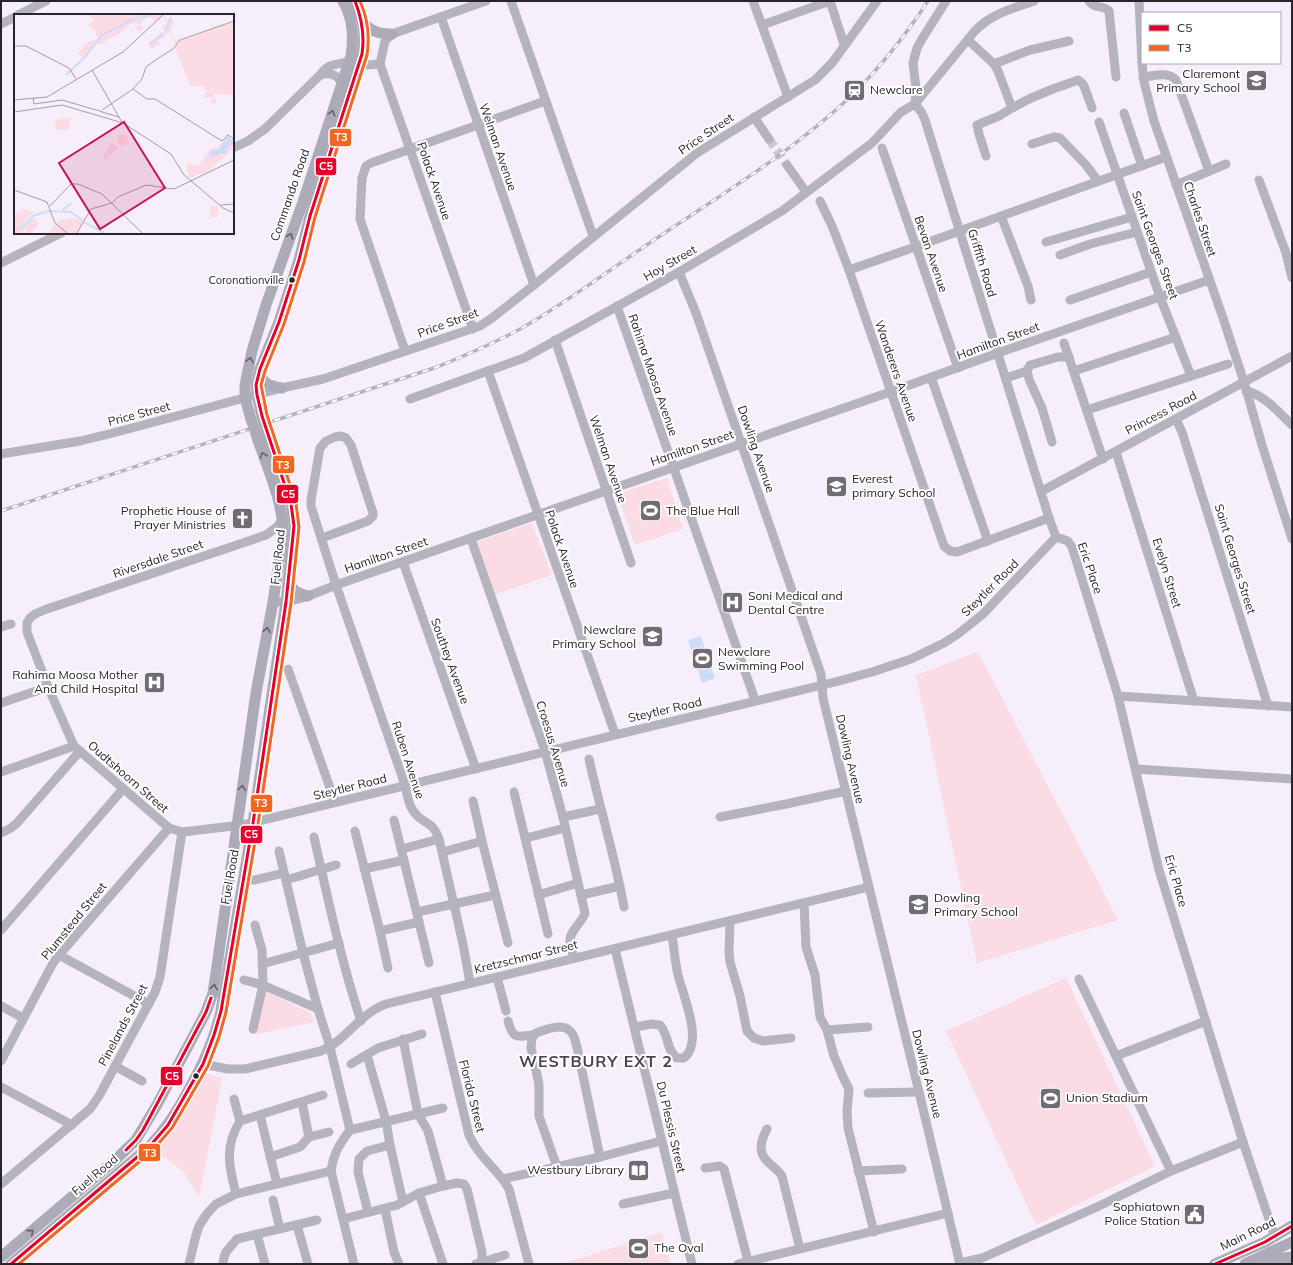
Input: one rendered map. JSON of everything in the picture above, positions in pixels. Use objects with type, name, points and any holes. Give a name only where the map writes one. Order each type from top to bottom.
[{"type":"main road","name":"Commando Road","points":[[257,395],[256,385],[260,369],[297,266],[353,64],[352,24],[350,15],[343,1]]},
{"type":"main road","name":"Commando Road","points":[[245,398],[245,385],[251,357],[266,305],[303,202],[342,84],[364,47],[363,23],[355,1]]},
{"type":"main road","points":[[363,23],[370,29],[389,37]]},
{"type":"main road","points":[[260,369],[260,376],[264,382],[275,387],[282,388]]},
{"type":"main road","name":"Fuel Road","points":[[11,1264],[157,1138],[163,1131],[177,1112],[203,1064],[221,1011],[253,823],[286,602],[293,544],[294,520],[291,504],[267,434],[257,395]]},
{"type":"main road","name":"Fuel Road","points":[[1,1257],[130,1147],[143,1130],[206,1012],[213,993],[256,693],[273,602],[283,536],[283,519],[279,501],[245,398]]},
{"type":"main road","points":[[288,579],[294,590],[308,596]]},
{"type":"main road","name":"Main Road","points":[[1215,1264],[1275,1236],[1292,1226]]},
{"type":"main road","points":[[1275,1236],[1291,1243]]},
{"type":"main road","points":[[1248,1263],[1291,1243]]},
{"type":"main road","points":[[1248,1263],[1292,1257]]},
{"type":"street","points":[[20,14],[46,1]]},
{"type":"street","points":[[234,148],[248,141],[264,129],[326,68],[330,66],[353,64],[365,66],[380,64],[389,37],[486,1]]},
{"type":"street","points":[[511,1],[593,236]]},
{"type":"street","points":[[753,1],[788,97]]},
{"type":"street","points":[[762,25],[830,1],[844,44]]},
{"type":"street","points":[[844,44],[877,1]]},
{"type":"street","points":[[915,104],[916,88],[913,63],[915,55],[922,39],[946,1]]},
{"type":"street","name":"Hoy Street","points":[[410,399],[518,361],[679,272],[775,215],[872,143],[901,112],[915,104],[978,27],[989,18],[1020,4],[1034,1]]},
{"type":"street","points":[[1089,1],[1093,6],[1104,7],[1109,11],[1116,77]]},
{"type":"street","name":"Charles Street","points":[[1139,1],[1141,42]]},
{"type":"street","points":[[1,24],[14,17]]},
{"type":"street","name":"Welman Avenue","points":[[441,17],[534,285]]},
{"type":"street","points":[[968,40],[994,64],[1012,108]]},
{"type":"street","points":[[994,64],[1030,50],[1069,41]]},
{"type":"street","name":"Price Street","points":[[1,454],[80,441],[282,388],[323,379],[473,329],[487,322],[697,153],[815,80],[832,63],[844,44]]},
{"type":"street","name":"Polack Avenue","points":[[380,64],[473,329]]},
{"type":"street","name":"Charles Street","points":[[1142,64],[1148,100],[1166,157],[1245,386],[1292,539]]},
{"type":"street","points":[[320,75],[328,73],[332,74],[338,78],[342,84]]},
{"type":"street","points":[[1144,77],[1167,75],[1174,77],[1209,171]]},
{"type":"street","points":[[986,156],[979,134],[978,125],[1053,89],[1078,80],[1084,86],[1092,108]]},
{"type":"street","points":[[405,351],[360,219],[362,178],[366,166],[545,101]]},
{"type":"street","name":"Griffith Road","points":[[915,104],[925,120],[1056,537]]},
{"type":"street","points":[[1124,113],[1142,166]]},
{"type":"street","points":[[754,117],[769,139]]},
{"type":"street","name":"Saint Georges Street","points":[[1099,122],[1151,272],[1190,376]]},
{"type":"street","points":[[1032,144],[1054,137],[1060,138],[1086,165],[1098,181]]},
{"type":"street","name":"Bevan Avenue","points":[[882,148],[958,368]]},
{"type":"street","points":[[848,270],[1166,157]]},
{"type":"street","points":[[1176,185],[1226,164]]},
{"type":"street","points":[[787,165],[806,192]]},
{"type":"street","points":[[1259,180],[1289,252],[1292,278]]},
{"type":"street","name":"Wanderers Avenue","points":[[820,201],[832,226],[848,270],[944,546],[950,551],[957,552],[988,541]]},
{"type":"street","points":[[1001,216],[1028,286],[1031,300]]},
{"type":"street","points":[[1046,242],[1132,217]]},
{"type":"street","points":[[1060,255],[1090,244],[1137,232]]},
{"type":"street","points":[[1,263],[59,234]]},
{"type":"street","name":"Dowling Avenue","points":[[679,272],[696,313],[811,641],[821,674],[823,698],[868,887],[920,1092],[960,1263]]},
{"type":"street","points":[[1070,300],[1151,272]]},
{"type":"street","name":"Hamilton Street","points":[[273,602],[286,602],[308,596],[1209,280]]},
{"type":"street","name":"Rahima Moosa Avenue","points":[[616,306],[755,700]]},
{"type":"street","points":[[1074,371],[1176,337]]},
{"type":"street","name":"Welman Avenue","points":[[555,340],[631,563]]},
{"type":"street","points":[[1064,343],[1103,458]]},
{"type":"street","name":"Princess Road","points":[[1042,491],[1176,419],[1245,386],[1292,356]]},
{"type":"street","points":[[1052,442],[1042,408],[1028,380],[1027,372],[1030,365],[1058,357],[1069,357]]},
{"type":"street","points":[[1087,410],[1228,364]]},
{"type":"street","name":"Polack Avenue","points":[[488,371],[615,734]]},
{"type":"street","points":[[1006,378],[1027,372]]},
{"type":"street","points":[[931,377],[988,541],[1049,518]]},
{"type":"street","points":[[1245,386],[1263,398],[1292,424]]},
{"type":"street","name":"Saint Georges Street","points":[[1176,419],[1182,432],[1268,706]]},
{"type":"street","name":"Ruben Avenue","points":[[322,538],[368,521],[373,516],[351,445],[346,438],[342,436],[326,441],[319,452],[311,500],[312,511],[405,785],[412,810],[434,827],[439,839],[455,904],[470,983]]},
{"type":"street","name":"Evelyn Street","points":[[1116,452],[1194,701]]},
{"type":"street","points":[[1284,514],[1292,521]]},
{"type":"street","name":"Riversdale Street","points":[[58,606],[266,535],[277,527],[283,519]]},
{"type":"street","points":[[266,535],[278,539],[281,553]]},
{"type":"street","name":"Steytler Road","points":[[237,826],[822,685],[894,666],[917,657],[953,637],[972,624],[1056,537]]},
{"type":"street","name":"Eric Place","points":[[1056,537],[1068,541],[1072,547],[1118,696],[1159,870],[1243,1142],[1275,1236]]},
{"type":"street","name":"Croesus Avenue","points":[[471,539],[545,751],[565,828],[585,912],[584,917],[570,937],[574,958]]},
{"type":"street","name":"Southey Avenue","points":[[402,562],[476,768]]},
{"type":"street","name":"Oudtshoorn Street","points":[[58,606],[35,614],[30,618],[27,623],[27,632],[48,687],[77,749],[169,828],[182,832],[237,826]]},
{"type":"street","points":[[1,627],[11,624]]},
{"type":"street","points":[[288,669],[335,802]]},
{"type":"street","points":[[1,703],[48,687]]},
{"type":"street","points":[[1118,696],[1292,708]]},
{"type":"street","points":[[1,772],[58,752],[77,749]]},
{"type":"street","points":[[1,833],[17,823],[66,767],[77,749]]},
{"type":"street","points":[[58,752],[64,760],[66,767]]},
{"type":"street","points":[[589,759],[624,907]]},
{"type":"street","points":[[1136,769],[1292,779]]},
{"type":"street","points":[[1,930],[123,789]]},
{"type":"street","points":[[720,817],[846,791]]},
{"type":"street","points":[[514,792],[548,934]]},
{"type":"street","points":[[473,801],[508,943]]},
{"type":"street","points":[[562,818],[600,808]]},
{"type":"street","points":[[394,820],[429,963]]},
{"type":"street","name":"Plumstead Street","points":[[1,1061],[23,1018],[59,955],[169,828]]},
{"type":"street","points":[[526,838],[565,828]]},
{"type":"street","points":[[355,831],[388,968]]},
{"type":"street","name":"Pinelands Street","points":[[1,1184],[90,1109],[149,1004],[158,986],[160,977],[182,832]]},
{"type":"street","points":[[314,837],[339,943],[361,1020]]},
{"type":"street","points":[[402,849],[439,839]]},
{"type":"street","points":[[443,852],[482,841]]},
{"type":"street","points":[[279,851],[303,953],[330,1047],[350,1130]]},
{"type":"street","points":[[364,869],[404,860]]},
{"type":"street","points":[[243,880],[285,876],[336,865]]},
{"type":"street","points":[[538,895],[578,883]]},
{"type":"street","points":[[581,895],[620,886]]},
{"type":"street","name":"Kretzschmar Street","points":[[203,1064],[228,1069],[245,1069],[321,1051],[330,1047],[361,1020],[380,1006],[868,887]]},
{"type":"street","points":[[417,912],[495,894]]},
{"type":"street","points":[[804,903],[806,947],[815,975],[820,1017],[827,1030],[836,1061],[849,1089],[847,1111],[848,1128],[874,1232]]},
{"type":"street","points":[[730,921],[730,962],[740,996],[747,1031],[754,1038],[763,1041],[791,1038]]},
{"type":"street","points":[[380,931],[419,922]]},
{"type":"street","points":[[253,1029],[263,984],[262,950],[255,925]]},
{"type":"street","points":[[635,1028],[652,1024],[660,1025],[673,1055],[677,1058],[684,1058],[690,1051],[692,1036],[690,1015],[678,973],[672,935]]},
{"type":"street","points":[[262,964],[339,943]]},
{"type":"street","name":"Du Plessis Street","points":[[615,949],[692,1264]]},
{"type":"street","points":[[59,955],[149,1004]]},
{"type":"street","points":[[497,977],[506,1011]]},
{"type":"street","points":[[1079,979],[1170,1171]]},
{"type":"street","points":[[244,980],[263,984],[318,1009]]},
{"type":"street","name":"Florida Street","points":[[435,992],[468,1135],[480,1155],[503,1179],[509,1189],[528,1264]]},
{"type":"street","points":[[1,1006],[23,1018]]},
{"type":"street","points":[[508,1021],[511,1033],[518,1037],[533,1035],[536,1032],[558,1027],[566,1027],[570,1030],[577,1047],[600,1157]]},
{"type":"street","points":[[1116,1056],[1206,1021]]},
{"type":"street","points":[[827,1030],[868,1027]]},
{"type":"street","points":[[351,1064],[378,1048],[422,1034]]},
{"type":"street","points":[[533,1035],[531,1048],[538,1084],[539,1116],[557,1167]]},
{"type":"street","points":[[403,1039],[418,1114],[428,1132],[443,1186]]},
{"type":"street","points":[[367,1055],[386,1121],[403,1202]]},
{"type":"street","points":[[115,1066],[142,1081]]},
{"type":"street","points":[[1,1087],[72,1125]]},
{"type":"street","points":[[868,1093],[920,1092]]},
{"type":"street","points":[[236,1194],[229,1165],[229,1158],[232,1138],[240,1121],[323,1095]]},
{"type":"street","points":[[234,1100],[240,1121]]},
{"type":"street","points":[[302,1102],[309,1137]]},
{"type":"street","points":[[354,1264],[334,1189],[331,1172],[336,1151],[350,1130],[443,1108]]},
{"type":"street","points":[[260,1115],[277,1184]]},
{"type":"street","points":[[768,1129],[761,1143],[762,1153],[767,1161],[782,1176],[800,1249]]},
{"type":"street","points":[[270,1157],[300,1147],[309,1137],[329,1132]]},
{"type":"street","points":[[503,1179],[600,1157],[661,1141]]},
{"type":"street","points":[[960,1263],[982,1258],[1097,1208],[1170,1171],[1243,1142]]},
{"type":"street","points":[[368,1212],[358,1172],[359,1159],[367,1151],[390,1145]]},
{"type":"street","points":[[705,1168],[720,1166],[724,1169],[748,1261]]},
{"type":"street","points":[[858,1171],[902,1169]]},
{"type":"street","points":[[189,1264],[199,1226],[216,1204],[236,1194],[331,1172]]},
{"type":"street","points":[[343,1219],[397,1206],[419,1193],[443,1186],[461,1183],[466,1186],[482,1252],[480,1263],[505,1255]]},
{"type":"street","points":[[419,1193],[443,1264]]},
{"type":"street","points":[[623,1204],[674,1193]]},
{"type":"street","points":[[273,1200],[280,1228]]},
{"type":"street","points":[[385,1209],[394,1252],[399,1264]]},
{"type":"street","points":[[738,1264],[948,1213]]},
{"type":"street","points":[[223,1264],[226,1252],[237,1239],[317,1220]]},
{"type":"street","points":[[297,1225],[308,1264]]},
{"type":"street","points":[[257,1234],[264,1264]]},
{"type":"shaded area","name":"The Blue Hall","points":[[667,478],[683,529],[635,545],[617,494]]},
{"type":"shaded area","points":[[532,523],[552,575],[494,595],[477,542]]},
{"type":"shaded area","points":[[978,652],[1118,920],[977,963],[916,675]]},
{"type":"shaded area","name":"Union Stadium","points":[[1066,978],[1155,1166],[1036,1225],[946,1031]]},
{"type":"shaded area","points":[[262,989],[310,1013],[315,1022],[253,1035]]},
{"type":"shaded area","points":[[202,1072],[222,1078],[199,1197],[184,1172],[155,1150],[168,1136]]},
{"type":"shaded area","name":"The Oval","points":[[662,1232],[670,1264],[562,1264]]},
{"type":"water","name":"Newclare Swimming Pool","points":[[701,636],[715,678],[702,683],[688,640]]},
{"type":"tunnel","points":[[769,139],[787,165]]},
{"type":"railway","points":[[1,511],[437,367],[491,344],[522,328],[574,296],[640,249],[756,172],[805,136],[850,97],[872,75],[901,39],[928,1]]},
{"type":"transit line","name":"C5","points":[[11,1264],[149,1147],[168,1125],[203,1064],[221,1011],[253,823],[286,602],[294,526],[291,504],[262,416],[256,385],[260,369],[279,322],[299,260],[310,216],[362,54],[362,27],[355,1]]},
{"type":"transit line","name":"T3","points":[[19,1264],[152,1151],[172,1128],[208,1066],[219,1037],[226,1012],[258,824],[291,603],[299,527],[296,503],[267,415],[261,385],[284,324],[304,262],[315,217],[367,55],[368,28],[360,1]]},
{"type":"transit line","name":"C5","points":[[126,1150],[143,1130],[206,1012],[211,998]]},
{"type":"transit line","name":"C5","points":[[1215,1264],[1265,1242],[1292,1226]]},
{"type":"place","name":"Claremont Primary School","points":[[1256,81]]},
{"type":"place","name":"Newclare","points":[[854,90]]},
{"type":"place","name":"Coronationville","points":[[292,280]]},
{"type":"place","name":"Everest primary School","points":[[837,486]]},
{"type":"place","name":"The Blue Hall","points":[[650,511]]},
{"type":"place","name":"Prophetic House of Prayer Ministries","points":[[242,518]]},
{"type":"place","name":"Soni Medical and Dental Centre","points":[[733,603]]},
{"type":"place","name":"Newclare Primary School","points":[[652,637]]},
{"type":"place","name":"Newclare Swimming Pool","points":[[702,659]]},
{"type":"place","name":"Rahima Moosa Mother And Child Hospital","points":[[154,682]]},
{"type":"place","name":"Dowling Primary School","points":[[919,905]]},
{"type":"place","name":"Union Stadium","points":[[1050,1098]]},
{"type":"place","name":"Westbury Library","points":[[639,1170]]},
{"type":"place","name":"Sophiatown Police Station","points":[[1195,1214]]},
{"type":"place","name":"The Oval","points":[[639,1248]]},
{"type":"district","name":"WESTBURY EXT 2","points":[[596,1061]]}]
